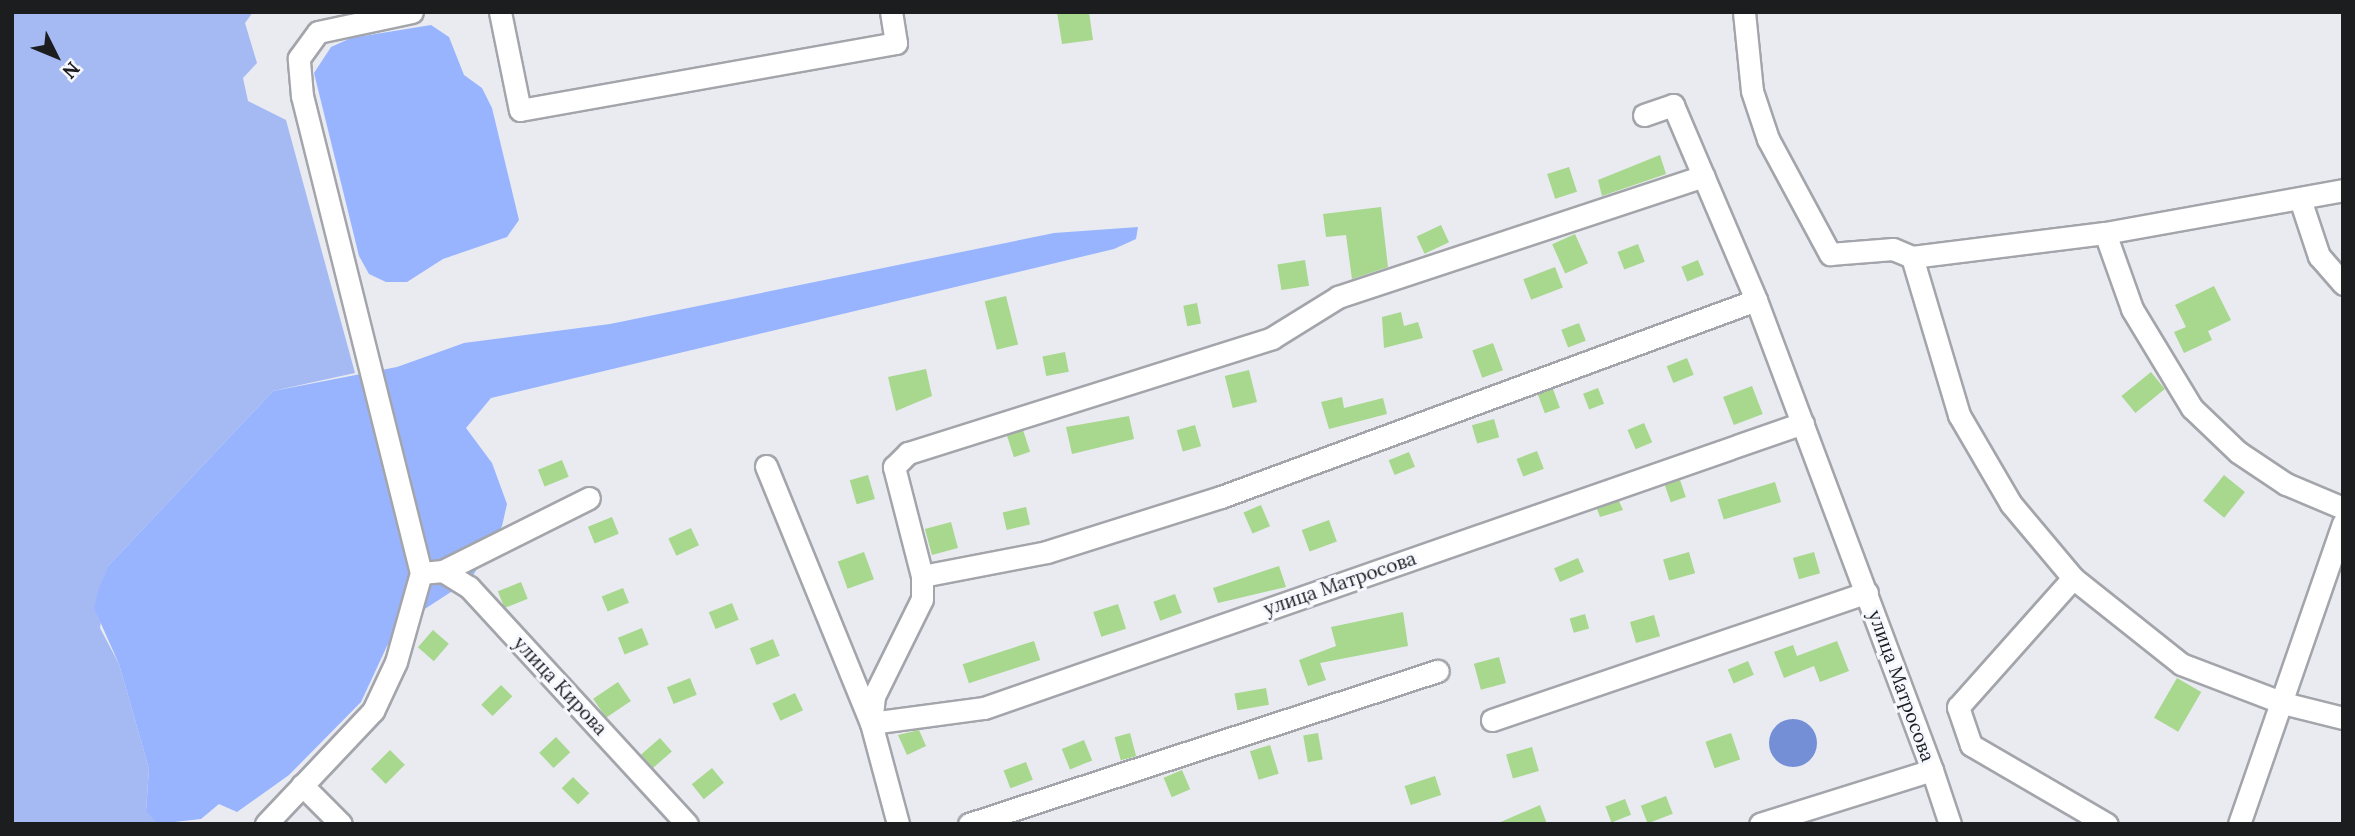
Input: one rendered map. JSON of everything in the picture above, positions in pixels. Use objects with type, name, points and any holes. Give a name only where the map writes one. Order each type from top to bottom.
[{"type":"street","points":[[266,824],[373,711],[396,662],[421,573],[302,96],[299,58],[318,32],[412,12]]},
{"type":"street","points":[[500,12],[520,110],[896,43],[891,12]]},
{"type":"street","points":[[1744,12],[1752,90],[1768,139],[1830,254],[1893,249],[1912,257],[2105,233],[2301,202],[2343,190]]},
{"type":"street","name":"улица Матросова","points":[[1644,115],[1673,105],[1756,300],[1932,770],[1774,822]]},
{"type":"street","points":[[871,723],[873,696],[922,598],[922,576],[894,467],[908,453],[1272,338],[1338,297],[1703,176]]},
{"type":"street","points":[[2301,202],[2319,256],[2343,284]]},
{"type":"street","points":[[2105,233],[2132,309],[2192,408],[2266,471],[2343,508]]},
{"type":"street","points":[[1912,257],[1959,415],[2011,504],[2073,578],[2181,664],[2283,703],[2343,718]]},
{"type":"street","points":[[922,576],[1047,552],[1221,497],[1756,300]]},
{"type":"street","name":"улица Матросова","points":[[871,723],[984,708],[1803,423]]},
{"type":"street","points":[[766,466],[871,723],[898,824]]},
{"type":"street","points":[[421,573],[443,571],[589,498]]},
{"type":"street","points":[[2239,824],[2343,524]]},
{"type":"street","name":"улица Кирова","points":[[443,571],[469,587],[687,824]]},
{"type":"street","points":[[2073,578],[1958,707],[1971,745],[2107,824]]},
{"type":"street","name":"улица Матросова","points":[[1492,720],[1867,592]]},
{"type":"street","points":[[969,824],[1438,671]]},
{"type":"street","points":[[1932,770],[1950,824]]},
{"type":"street","points":[[302,785],[341,824]]},
{"type":"shaded area","points":[[12,12],[253,12],[245,23],[257,63],[243,78],[248,101],[286,120],[355,373],[273,391],[109,565],[100,628],[119,664],[149,769],[146,810],[157,824],[12,824]]},
{"type":"shaded area","points":[[431,25],[449,37],[464,75],[482,88],[492,108],[519,220],[507,237],[443,259],[407,282],[386,282],[369,274],[359,256],[314,73],[331,47],[351,38]]},
{"type":"shaded area","points":[[1138,227],[1136,239],[1114,249],[491,398],[466,428],[492,463],[507,504],[502,526],[471,579],[417,614],[387,646],[361,702],[289,775],[237,812],[219,804],[201,819],[157,824],[146,811],[149,769],[119,664],[94,608],[99,588],[109,565],[273,391],[397,367],[464,343],[610,324],[1054,233]]},
{"type":"shaded area","points":[[1793,719],[1810,726],[1817,743],[1810,760],[1793,767],[1776,760],[1769,743],[1776,726]]},
{"type":"building","points":[[1057,12],[1089,12],[1093,40],[1062,44]]},
{"type":"building","points":[[1660,155],[1666,174],[1602,196],[1598,180]]},
{"type":"building","points":[[1569,167],[1577,192],[1555,199],[1547,174]]},
{"type":"building","points":[[1381,207],[1388,267],[1352,279],[1346,235],[1326,237],[1323,214]]},
{"type":"building","points":[[1441,225],[1449,242],[1425,254],[1417,236]]},
{"type":"building","points":[[1575,234],[1588,263],[1565,273],[1552,244]]},
{"type":"building","points":[[1638,244],[1645,262],[1624,270],[1617,252]]},
{"type":"building","points":[[1305,260],[1309,286],[1281,290],[1277,264]]},
{"type":"building","points":[[1698,260],[1704,275],[1687,282],[1681,267]]},
{"type":"building","points":[[1555,267],[1563,288],[1531,300],[1523,279]]},
{"type":"building","points":[[2214,286],[2231,320],[2208,331],[2212,340],[2184,353],[2174,332],[2186,327],[2175,305]]},
{"type":"building","points":[[1006,296],[1018,345],[997,350],[985,301]]},
{"type":"building","points":[[1197,303],[1201,324],[1187,326],[1183,306]]},
{"type":"building","points":[[1401,312],[1404,326],[1418,322],[1423,338],[1384,348],[1382,317]]},
{"type":"building","points":[[1579,323],[1586,341],[1568,348],[1561,330]]},
{"type":"building","points":[[1493,343],[1503,370],[1482,378],[1472,351]]},
{"type":"building","points":[[1065,352],[1069,372],[1046,376],[1042,356]]},
{"type":"building","points":[[1687,358],[1694,375],[1673,383],[1667,366]]},
{"type":"building","points":[[926,369],[932,396],[896,411],[888,377]]},
{"type":"building","points":[[1249,370],[1257,402],[1233,408],[1225,376]]},
{"type":"building","points":[[2151,372],[2165,389],[2135,413],[2121,396]]},
{"type":"building","points":[[1752,386],[1763,414],[1734,425],[1723,397]]},
{"type":"building","points":[[1598,388],[1604,404],[1589,410],[1583,394]]},
{"type":"building","points":[[1553,389],[1560,408],[1545,413],[1538,394]]},
{"type":"building","points":[[1342,397],[1344,408],[1383,398],[1387,414],[1329,429],[1321,402]]},
{"type":"building","points":[[1129,416],[1134,439],[1072,454],[1066,427]]},
{"type":"building","points":[[1494,419],[1499,437],[1477,444],[1472,425]]},
{"type":"building","points":[[1644,423],[1652,442],[1636,449],[1627,430]]},
{"type":"building","points":[[1195,425],[1201,446],[1183,451],[1177,430]]},
{"type":"building","points":[[1023,430],[1030,452],[1014,457],[1007,435]]},
{"type":"building","points":[[1537,451],[1544,469],[1523,477],[1516,459]]},
{"type":"building","points":[[1409,452],[1415,467],[1395,475],[1389,460]]},
{"type":"building","points":[[562,460],[569,477],[545,486],[538,470]]},
{"type":"building","points":[[868,475],[875,499],[857,504],[850,480]]},
{"type":"building","points":[[2224,475],[2245,492],[2224,518],[2203,501]]},
{"type":"building","points":[[1680,480],[1686,497],[1671,502],[1665,485]]},
{"type":"building","points":[[1775,482],[1781,502],[1724,520],[1718,500]]},
{"type":"building","points":[[1619,501],[1623,510],[1600,517],[1597,509]]},
{"type":"building","points":[[1261,505],[1270,526],[1252,534],[1244,512]]},
{"type":"building","points":[[1026,507],[1030,525],[1007,530],[1003,512]]},
{"type":"building","points":[[612,517],[619,534],[595,543],[588,527]]},
{"type":"building","points":[[1329,520],[1337,542],[1310,552],[1302,530]]},
{"type":"building","points":[[951,522],[958,548],[932,555],[925,529]]},
{"type":"building","points":[[691,528],[699,545],[676,556],[668,539]]},
{"type":"building","points":[[864,552],[874,579],[848,589],[838,562]]},
{"type":"building","points":[[1689,552],[1695,573],[1669,581],[1663,559]]},
{"type":"building","points":[[1814,552],[1820,573],[1799,579],[1793,558]]},
{"type":"building","points":[[1578,558],[1584,572],[1560,582],[1554,568]]},
{"type":"building","points":[[1279,566],[1286,587],[1218,603],[1213,588]]},
{"type":"building","points":[[521,582],[528,599],[505,608],[498,591]]},
{"type":"building","points":[[623,588],[629,603],[608,611],[602,597]]},
{"type":"building","points":[[1175,594],[1182,613],[1160,621],[1153,602]]},
{"type":"building","points":[[732,603],[739,620],[716,629],[709,612]]},
{"type":"building","points":[[1118,604],[1126,629],[1101,637],[1093,612]]},
{"type":"building","points":[[1403,612],[1408,646],[1320,663],[1326,680],[1308,686],[1299,660],[1336,646],[1331,627]]},
{"type":"building","points":[[1585,614],[1589,628],[1574,633],[1570,618]]},
{"type":"building","points":[[1654,615],[1660,636],[1636,643],[1630,622]]},
{"type":"building","points":[[642,628],[649,645],[625,654],[618,638]]},
{"type":"building","points":[[433,630],[449,644],[434,661],[418,647]]},
{"type":"building","points":[[773,639],[780,656],[757,665],[750,648]]},
{"type":"building","points":[[1034,641],[1040,660],[969,683],[963,664]]},
{"type":"building","points":[[1837,641],[1849,671],[1820,682],[1814,666],[1784,678],[1774,652],[1793,645],[1797,656]]},
{"type":"building","points":[[1499,657],[1506,683],[1481,690],[1474,664]]},
{"type":"building","points":[[1748,661],[1754,675],[1734,683],[1728,670]]},
{"type":"building","points":[[690,678],[697,695],[674,704],[667,687]]},
{"type":"building","points":[[2177,678],[2201,692],[2178,732],[2154,718]]},
{"type":"building","points":[[618,682],[631,701],[606,718],[593,699]]},
{"type":"building","points":[[501,685],[512,696],[493,716],[481,705]]},
{"type":"building","points":[[1266,688],[1269,705],[1237,710],[1234,694]]},
{"type":"building","points":[[795,693],[803,710],[780,721],[772,704]]},
{"type":"building","points":[[919,730],[926,746],[907,755],[898,735]]},
{"type":"building","points":[[1130,733],[1136,756],[1121,760],[1115,737]]},
{"type":"building","points":[[1318,733],[1323,760],[1308,762],[1303,736]]},
{"type":"building","points":[[1731,733],[1740,759],[1715,768],[1705,742]]},
{"type":"building","points":[[556,737],[570,752],[554,768],[539,753]]},
{"type":"building","points":[[660,738],[672,752],[653,768],[641,754]]},
{"type":"building","points":[[1084,740],[1092,760],[1070,769],[1062,749]]},
{"type":"building","points":[[1270,745],[1279,774],[1259,780],[1250,751]]},
{"type":"building","points":[[1532,747],[1539,771],[1513,778],[1506,754]]},
{"type":"building","points":[[390,750],[405,765],[386,784],[371,769]]},
{"type":"building","points":[[1026,762],[1033,780],[1010,788],[1004,771]]},
{"type":"building","points":[[712,768],[724,783],[704,799],[692,784]]},
{"type":"building","points":[[1182,770],[1190,789],[1172,797],[1164,778]]},
{"type":"building","points":[[1435,776],[1441,795],[1411,805],[1405,786]]},
{"type":"building","points":[[573,777],[589,793],[578,805],[562,788]]},
{"type":"building","points":[[1666,796],[1673,814],[1648,823],[1641,806]]},
{"type":"building","points":[[1625,799],[1631,815],[1611,822],[1605,807]]},
{"type":"building","points":[[1540,805],[1547,824],[1496,824]]}]
